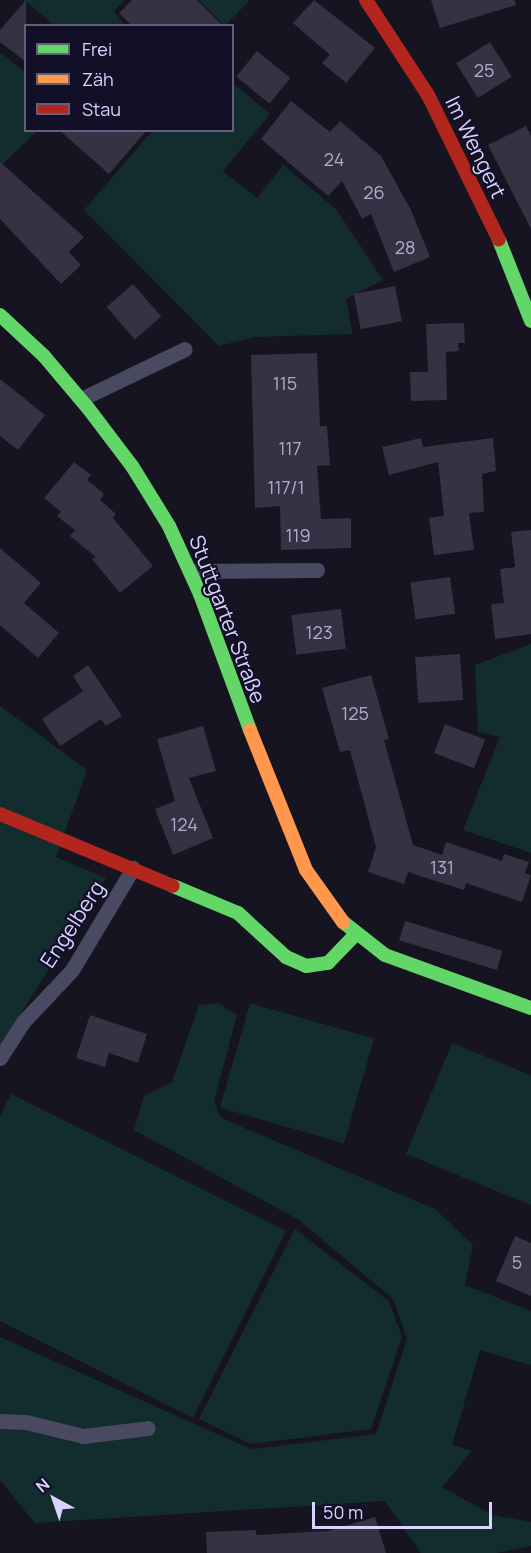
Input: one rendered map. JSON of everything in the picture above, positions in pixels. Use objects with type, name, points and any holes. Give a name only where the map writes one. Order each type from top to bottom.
[{"type":"main road","name":"Im Wengert","points":[[366,0],[428,95],[507,256],[531,321]]},
{"type":"main road","name":"Stuttgarter Straße","points":[[0,315],[44,356],[81,399],[132,466],[169,526],[190,571],[284,823],[306,870],[329,907],[355,935],[385,955],[415,969],[531,1008]]},
{"type":"main road","points":[[0,814],[238,913],[286,957],[306,966],[328,963],[355,935]]},
{"type":"lane","points":[[81,399],[185,349]]},
{"type":"lane","points":[[190,571],[316,570]]},
{"type":"lane","name":"Engelberg","points":[[0,1058],[23,1022],[72,970],[132,868]]},
{"type":"lane","points":[[0,1421],[26,1422],[83,1436],[148,1428]]},
{"type":"green space","points":[[24,0],[125,0],[114,11],[124,24],[53,24]]},
{"type":"green space","points":[[199,0],[250,0],[227,24],[223,24]]},
{"type":"green space","points":[[0,52],[24,71],[24,132],[36,132],[0,167]]},
{"type":"green space","points":[[234,84],[270,114],[223,171],[257,198],[283,165],[336,209],[383,280],[346,299],[353,334],[255,337],[219,346],[84,210],[151,132],[234,132]]},
{"type":"green space","points":[[531,644],[531,853],[463,830],[500,737],[478,732],[475,665]]},
{"type":"green space","points":[[0,706],[87,770],[56,857],[106,878],[0,1047]]},
{"type":"green space","points":[[218,1003],[237,1015],[214,1102],[221,1118],[435,1209],[473,1245],[465,1285],[531,1311],[531,1365],[480,1350],[452,1445],[472,1451],[442,1487],[492,1515],[531,1522],[531,1546],[496,1553],[421,1553],[385,1501],[35,1523],[0,1480],[0,1337],[251,1449],[376,1434],[407,1339],[393,1299],[299,1220],[134,1130],[144,1096],[172,1082],[199,1005]]},
{"type":"green space","points":[[250,1003],[374,1039],[344,1143],[220,1108]]},
{"type":"green space","points":[[452,1043],[531,1075],[531,1205],[406,1154]]},
{"type":"green space","points":[[11,1094],[286,1231],[193,1418],[0,1321],[0,1116]]},
{"type":"green space","points":[[295,1229],[389,1301],[402,1337],[371,1429],[251,1444],[199,1419]]},
{"type":"building","points":[[26,0],[24,60],[0,42],[0,30]]},
{"type":"building","points":[[132,0],[197,0],[221,24],[130,24],[119,13]]},
{"type":"building","points":[[314,0],[375,48],[346,83],[322,63],[330,55],[293,23]]},
{"type":"building","points":[[431,0],[515,0],[516,5],[440,28]]},
{"type":"building","points":[[490,42],[512,77],[478,98],[456,63]]},
{"type":"building","points":[[257,51],[290,78],[270,104],[236,77]]},
{"type":"building","points":[[291,101],[330,132],[340,121],[381,156],[411,210],[430,257],[394,272],[371,214],[362,219],[342,181],[328,196],[261,139]]},
{"type":"building","points":[[526,126],[531,136],[531,229],[488,145]]},
{"type":"building","points":[[61,132],[145,132],[109,174]]},
{"type":"building","points":[[0,162],[84,237],[69,252],[81,265],[61,284],[0,219]]},
{"type":"building","points":[[133,284],[161,316],[135,339],[107,307]]},
{"type":"building","points":[[395,286],[402,321],[361,329],[354,294]]},
{"type":"building","points":[[464,323],[465,343],[458,343],[459,351],[446,352],[447,400],[411,401],[410,372],[428,372],[426,324]]},
{"type":"building","points":[[317,353],[320,426],[327,426],[330,465],[317,466],[321,519],[351,518],[351,548],[281,550],[280,506],[255,508],[251,355]]},
{"type":"building","points":[[0,379],[45,415],[18,450],[0,436]]},
{"type":"building","points":[[421,438],[423,447],[493,438],[496,471],[482,474],[484,512],[469,513],[474,550],[434,555],[429,518],[444,516],[438,462],[389,475],[382,447]]},
{"type":"building","points":[[74,462],[91,475],[87,480],[104,494],[100,500],[116,514],[113,518],[153,566],[120,593],[92,559],[96,557],[70,536],[75,530],[57,516],[61,512],[44,498]]},
{"type":"building","points":[[531,530],[531,634],[495,639],[491,604],[504,603],[500,569],[515,567],[511,532]]},
{"type":"building","points":[[0,548],[41,583],[24,603],[59,633],[38,658],[0,625]]},
{"type":"building","points":[[450,577],[455,614],[416,619],[410,583]]},
{"type":"building","points":[[341,609],[346,649],[296,655],[291,615]]},
{"type":"building","points":[[460,654],[463,700],[418,703],[415,657]]},
{"type":"building","points":[[88,665],[122,716],[106,726],[101,719],[60,746],[42,719],[83,691],[73,676]]},
{"type":"building","points":[[371,675],[389,739],[384,740],[413,845],[442,855],[446,842],[502,861],[504,854],[529,862],[525,873],[531,875],[522,902],[466,883],[464,890],[408,872],[404,884],[368,872],[376,847],[350,750],[340,752],[322,688]]},
{"type":"building","points":[[445,724],[485,739],[474,768],[434,753]]},
{"type":"building","points":[[203,726],[216,771],[189,778],[213,838],[173,855],[155,809],[175,801],[157,739]]},
{"type":"building","points":[[405,921],[503,951],[497,970],[399,940]]},
{"type":"building","points":[[90,1015],[147,1034],[138,1063],[109,1053],[105,1067],[76,1058]]},
{"type":"building","points":[[515,1236],[531,1243],[531,1296],[496,1281]]},
{"type":"building","points":[[375,1517],[386,1553],[207,1553],[206,1532],[256,1530],[256,1535],[328,1531]]},
{"type":"traffic: fast","points":[[499,240],[531,321]]},
{"type":"traffic: fast","points":[[0,315],[44,356],[88,408],[132,466],[169,526],[200,594],[250,730]]},
{"type":"traffic: fast","points":[[173,886],[238,913],[286,957],[306,966],[328,963],[355,935]]},
{"type":"traffic: fast","points":[[343,922],[385,955],[531,1008]]},
{"type":"traffic: slow","points":[[250,730],[306,870],[343,922]]},
{"type":"traffic: jam","points":[[366,0],[428,95],[499,240]]},
{"type":"traffic: jam","points":[[0,814],[173,886]]}]
